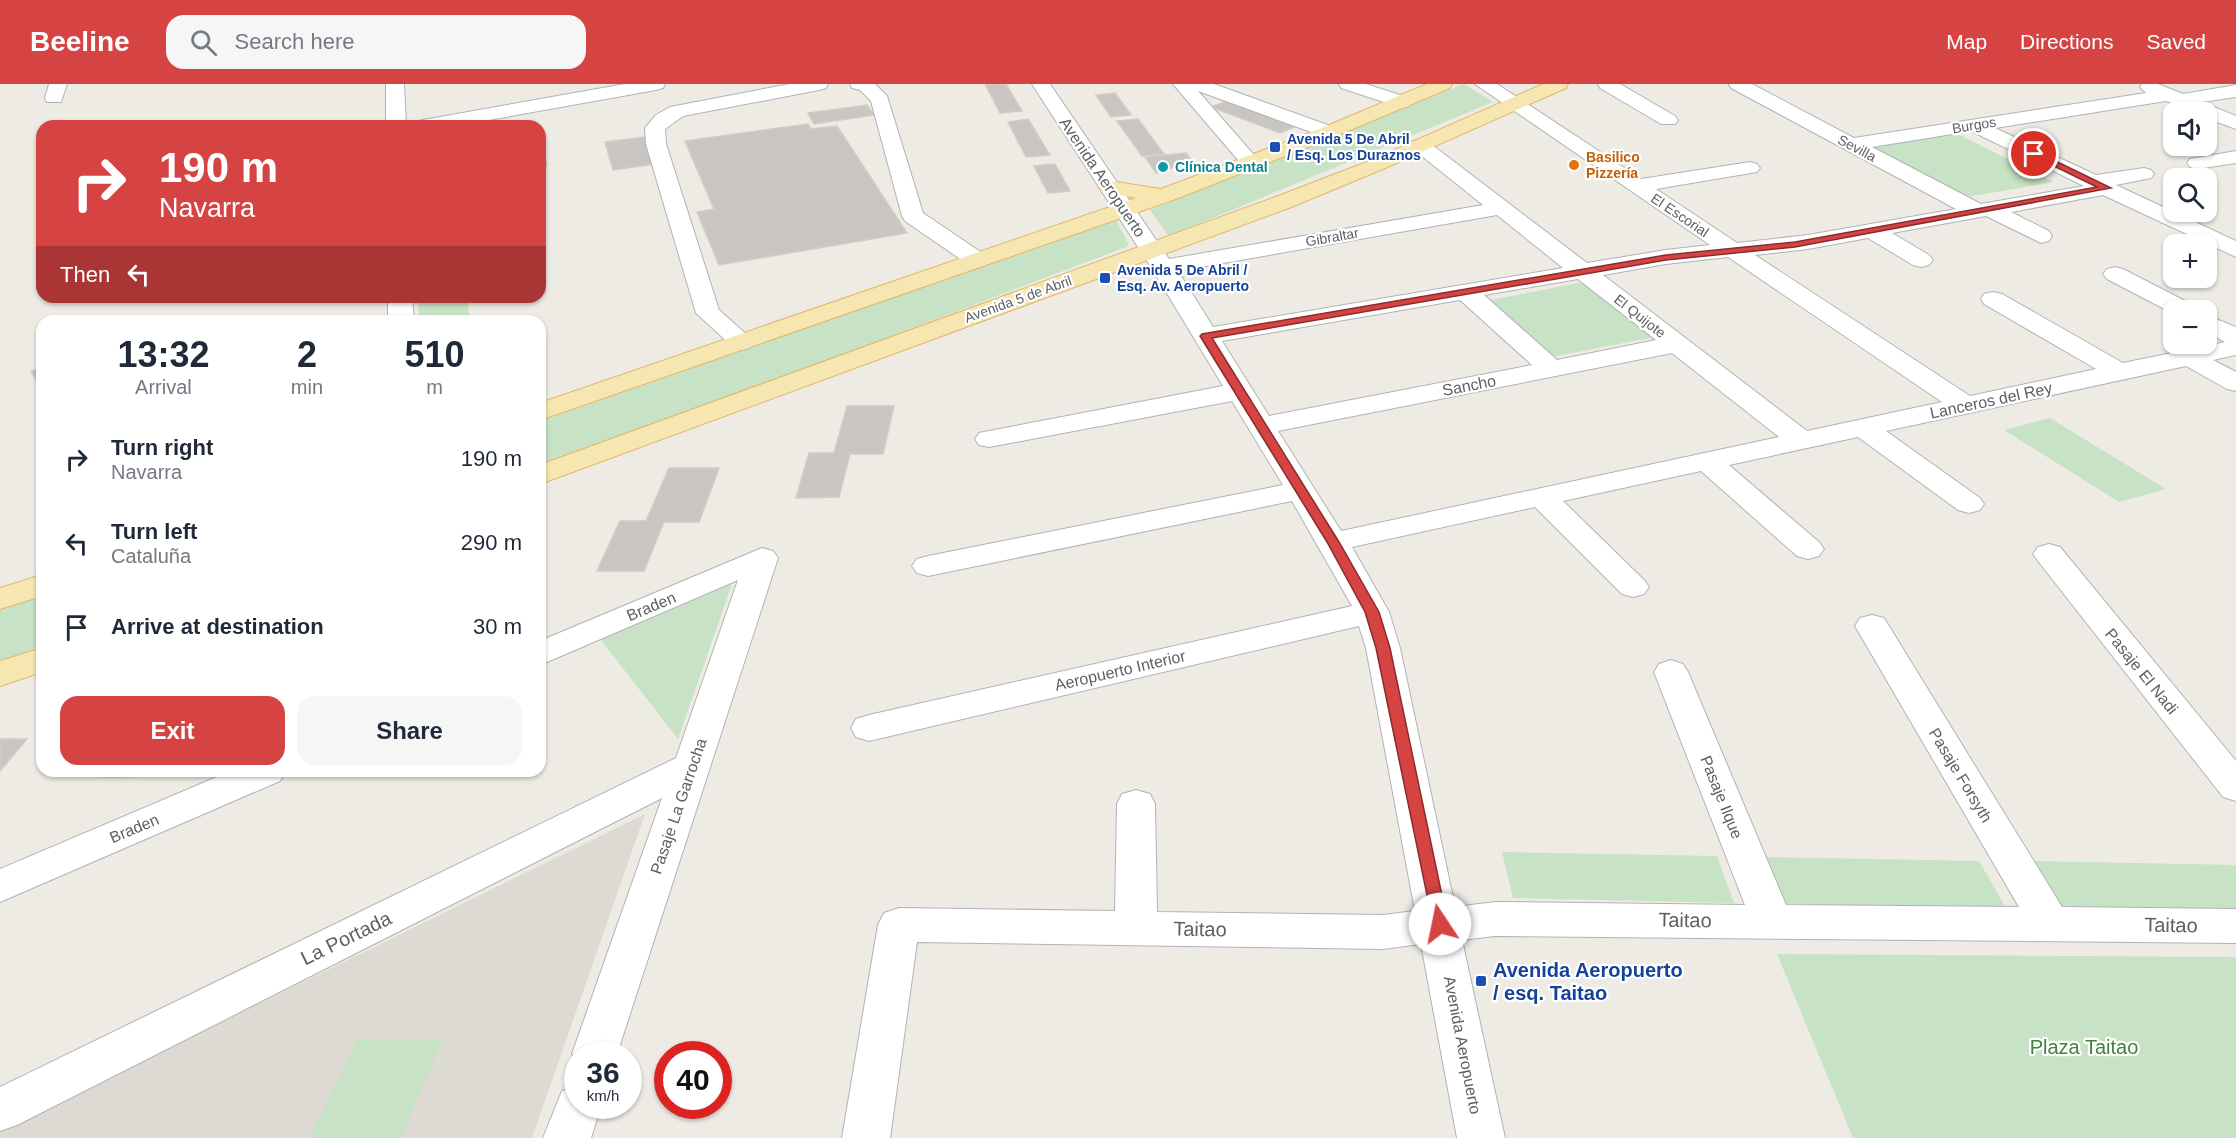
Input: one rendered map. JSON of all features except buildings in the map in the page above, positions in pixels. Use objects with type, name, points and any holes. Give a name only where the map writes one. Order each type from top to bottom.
[{"type":"main road","points":[[546,410],[1165,195],[1329,132],[1443,84]]},
{"type":"main road","name":"Avenida 5 de Abril","points":[[546,473],[1157,258],[1559,84]]},
{"type":"main road","points":[[1110,187],[1165,195]]},
{"type":"main road","points":[[0,599],[36,587]]},
{"type":"main road","points":[[0,674],[36,660]]},
{"type":"street","points":[[454,120],[625,87],[656,84]]},
{"type":"street","points":[[742,342],[708,313],[656,144],[655,128],[663,119],[677,111],[819,84]]},
{"type":"street","points":[[859,84],[866,85],[880,100],[913,216],[976,260]]},
{"type":"street","name":"Avenida Aeropuerto","points":[[1041,84],[1125,209],[1206,336],[1333,542],[1372,612],[1383,648],[1481,1138]]},
{"type":"street","points":[[1182,84],[1251,163]]},
{"type":"street","points":[[1197,84],[1329,132]]},
{"type":"street","points":[[1348,84],[1402,102]]},
{"type":"street","name":"El Escorial","points":[[1484,84],[1966,406]]},
{"type":"street","points":[[1607,84],[1668,120]]},
{"type":"street","name":"Sevilla","points":[[1738,84],[1982,210],[2041,236]]},
{"type":"street","points":[[2140,84],[2236,123]]},
{"type":"street","points":[[397,120],[400,85]]},
{"type":"street","name":"Burgos","points":[[1851,144],[2062,111],[2236,91]]},
{"type":"street","points":[[2029,97],[2062,111]]},
{"type":"street","points":[[1934,114],[1967,126],[2229,242]]},
{"type":"street","name":"El Quijote","points":[[1420,145],[1803,442]]},
{"type":"street","points":[[2197,163],[2236,156]]},
{"type":"street","points":[[1637,186],[1750,168]]},
{"type":"street","points":[[1206,336],[1582,271],[1691,254],[1795,244],[1872,231],[1982,210],[2144,174]]},
{"type":"street","name":"Gibraltar","points":[[1157,258],[1501,208]]},
{"type":"street","points":[[1872,231],[1921,260]]},
{"type":"street","points":[[2115,274],[2165,300]]},
{"type":"street","points":[[1465,291],[1552,369]]},
{"type":"street","points":[[1993,299],[2119,372]]},
{"type":"street","points":[[2217,328],[2236,338]]},
{"type":"street","name":"Sancho","points":[[1261,426],[1677,344]]},
{"type":"street","name":"Lanceros del Rey","points":[[1333,542],[2236,347]]},
{"type":"street","points":[[2189,357],[2236,383]]},
{"type":"street","points":[[989,439],[1240,391]]},
{"type":"street","points":[[1863,428],[1969,504]]},
{"type":"street","points":[[1708,462],[1808,549]]},
{"type":"street","points":[[928,566],[1301,490]]},
{"type":"street","points":[[1543,498],[1633,587]]},
{"type":"street","name":"Pasaje El Nadi","points":[[2049,554],[2236,787]]},
{"type":"street","name":"Braden","points":[[546,651],[762,558]]},
{"type":"street","name":"Pasaje La Garrocha","points":[[599,1041],[762,558]]},
{"type":"street","name":"Aeropuerto Interior","points":[[869,728],[1372,612]]},
{"type":"street","name":"Pasaje Forsyth","points":[[1872,626],[2050,924]]},
{"type":"street","name":"Pasaje Ilque","points":[[1671,672],[1773,921]]},
{"type":"street","name":"La Portada","points":[[0,1110],[692,767]]},
{"type":"street","name":"Braden","points":[[0,886],[253,777]]},
{"type":"street","points":[[1136,804],[1136,928]]},
{"type":"street","name":"Taitao","points":[[866,1138],[899,925],[1383,932],[1496,919],[2236,926]]},
{"type":"street","points":[[567,1138],[574,1119]]},
{"type":"shaded area","points":[[645,814],[532,1138],[0,1138],[0,1131]]},
{"type":"green space","points":[[1464,84],[1493,102],[1169,236],[1150,210]]},
{"type":"green space","points":[[1957,134],[2054,182],[1961,198],[1867,148]]},
{"type":"green space","points":[[1116,219],[1129,246],[546,467],[546,419]]},
{"type":"green space","points":[[1584,282],[1655,337],[1551,357],[1485,301]]},
{"type":"green space","points":[[418,303],[468,303],[469,315],[419,315]]},
{"type":"green space","points":[[2050,418],[2166,489],[2119,502],[2004,430]]},
{"type":"green space","points":[[732,584],[678,739],[601,640]]},
{"type":"green space","points":[[36,597],[36,658],[0,672],[0,609]]},
{"type":"green space","points":[[1502,852],[1717,856],[1734,903],[1513,898]]},
{"type":"green space","points":[[1763,857],[1979,861],[2006,908],[1783,904]]},
{"type":"green space","points":[[2031,861],[2236,865],[2236,912],[2059,908]]},
{"type":"green space","name":"Plaza Taitao","points":[[1777,954],[2236,957],[2236,1138],[1853,1138]]},
{"type":"green space","points":[[357,1039],[442,1040],[401,1138],[310,1138]]},
{"type":"place","name":"Avenida 5 De Abril / Esq. Los Duraznos","points":[[1275,147]]},
{"type":"place","name":"Basilico Pizzería","points":[[1574,165]]},
{"type":"place","name":"Clínica Dental","points":[[1163,167]]},
{"type":"place","name":"Avenida 5 De Abril / Esq. Av. Aeropuerto","points":[[1105,278]]},
{"type":"place","name":"Avenida Aeropuerto / esq. Taitao","points":[[1481,981]]},
{"type":"route","points":[[1440,924],[1379,629],[1333,542],[1206,336],[1666,257],[1795,244],[2106,188],[2034,154]]}]
